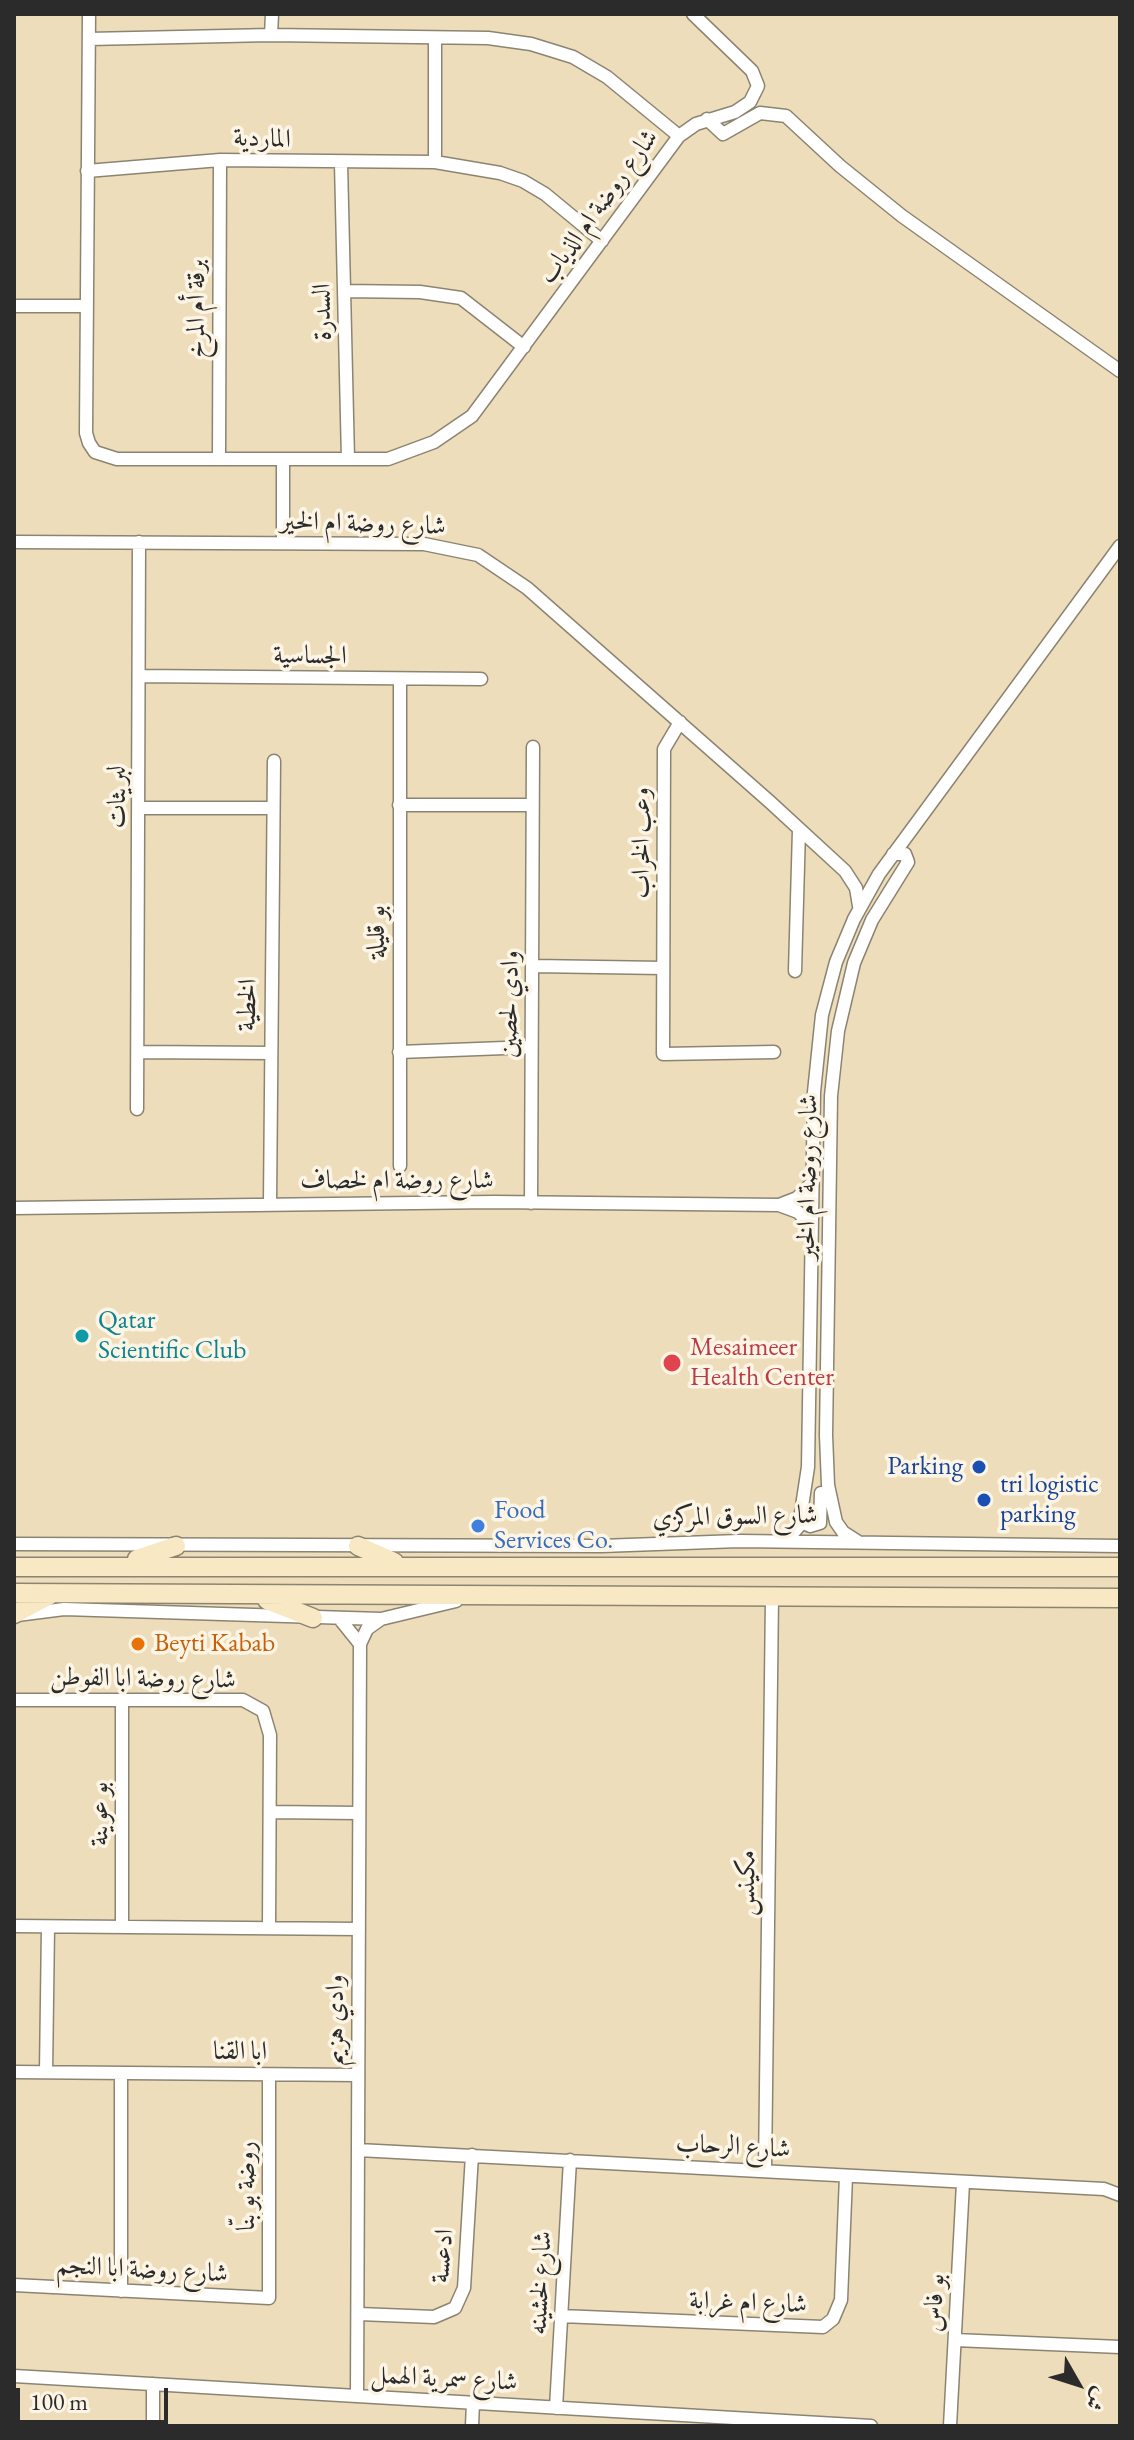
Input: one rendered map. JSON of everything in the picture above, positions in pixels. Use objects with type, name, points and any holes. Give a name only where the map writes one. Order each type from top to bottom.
[{"type":"main road","points":[[121,1565],[176,1546]]},
{"type":"main road","points":[[358,1546],[400,1565]]},
{"type":"main road","name":"شارع السوق المركزي","points":[[14,1567],[1120,1567]]},
{"type":"main road","points":[[14,1593],[1120,1598]]},
{"type":"main road","points":[[14,1615],[54,1593]]},
{"type":"main road","points":[[257,1596],[313,1618]]},
{"type":"street","name":"شارع روضة ام الذياب","points":[[89,14],[86,433],[95,452],[117,459],[388,459],[454,431],[490,396],[679,136],[617,84],[573,57],[531,44],[488,38],[271,35],[89,39]]},
{"type":"street","points":[[271,35],[272,14]]},
{"type":"street","points":[[679,136],[707,119],[745,107],[758,86],[748,66],[693,14]]},
{"type":"street","points":[[435,38],[435,162]]},
{"type":"street","points":[[707,119],[723,134],[760,113],[786,116],[840,166],[902,216],[1120,371]]},
{"type":"street","name":"الماردية","points":[[87,171],[220,160],[435,162],[500,173],[523,181],[545,194],[602,241]]},
{"type":"street","name":"برقة أم المرخ","points":[[219,459],[220,160]]},
{"type":"street","name":"السدرة","points":[[341,163],[348,459]]},
{"type":"street","points":[[344,291],[420,292],[461,298],[524,347]]},
{"type":"street","points":[[14,306],[87,306]]},
{"type":"street","points":[[283,459],[283,543]]},
{"type":"street","name":"شارع روضة ام الخير","points":[[14,542],[424,544],[478,555],[527,588],[845,871],[856,888],[860,907]]},
{"type":"street","name":"لبريثات","points":[[137,1109],[141,808],[139,542]]},
{"type":"street","points":[[893,854],[1120,546]]},
{"type":"street","name":"الجساسية","points":[[139,676],[481,679]]},
{"type":"street","name":"بو قليلة","points":[[400,679],[400,1166]]},
{"type":"street","name":"وعب الخراب","points":[[680,722],[664,749],[663,1054],[774,1052]]},
{"type":"street","name":"وادي لحصين","points":[[531,1203],[533,747]]},
{"type":"street","name":"الخطية","points":[[270,1203],[274,761]]},
{"type":"street","points":[[399,805],[532,805]]},
{"type":"street","points":[[141,808],[273,808]]},
{"type":"street","points":[[795,971],[799,830]]},
{"type":"street","name":"شارع روضة ام الخير","points":[[786,1541],[800,1521],[809,1450],[811,1184],[815,1070],[822,1015],[836,962],[860,907],[893,854],[905,854],[908,862],[862,941],[848,985],[834,1052],[827,1455],[834,1516],[843,1532],[859,1542]]},
{"type":"street","points":[[845,871],[863,879],[879,874]]},
{"type":"street","points":[[533,966],[663,968]]},
{"type":"street","points":[[399,1052],[531,1047]]},
{"type":"street","points":[[139,1052],[270,1053]]},
{"type":"street","points":[[779,1205],[797,1198],[811,1184]]},
{"type":"street","name":"شارع روضة ام لخصاف","points":[[14,1208],[270,1203],[779,1205]]},
{"type":"street","points":[[779,1205],[798,1212],[811,1226]]},
{"type":"street","points":[[800,1521],[810,1526],[822,1520],[821,1480],[827,1455]]},
{"type":"street","name":"شارع السوق المركزي","points":[[14,1544],[601,1546],[786,1541],[1120,1546]]},
{"type":"street","points":[[14,1615],[64,1609],[381,1619],[475,1597]]},
{"type":"street","name":"مكينس","points":[[765,2170],[772,1597]]},
{"type":"street","points":[[339,1618],[360,1644],[367,1629],[381,1619]]},
{"type":"street","name":"وادي هزيم","points":[[357,2396],[360,1644]]},
{"type":"street","name":"شارع روضة ابا الفوطن","points":[[14,1700],[243,1700],[255,1704],[269,1722],[269,1927]]},
{"type":"street","name":"بو عوينة","points":[[122,1701],[122,1926]]},
{"type":"street","points":[[270,1812],[358,1813]]},
{"type":"street","points":[[14,1926],[359,1929]]},
{"type":"street","points":[[46,2072],[48,1927]]},
{"type":"street","name":"ابا القنا","points":[[14,2072],[358,2075]]},
{"type":"street","points":[[121,2073],[121,2291]]},
{"type":"street","name":"روضة بو بنّا","points":[[269,2075],[269,2298]]},
{"type":"street","name":"شارع الرحاب","points":[[358,2150],[963,2183],[1104,2189],[1120,2185]]},
{"type":"street","name":"ادعسة","points":[[359,2314],[434,2317],[455,2308],[464,2288],[472,2155]]},
{"type":"street","name":"شارع لخشينه","points":[[556,2408],[570,2160]]},
{"type":"street","name":"شارع ام غرابة","points":[[561,2316],[823,2327],[833,2319],[841,2300],[846,2176]]},
{"type":"street","name":"بو فاس","points":[[950,2426],[963,2183]]},
{"type":"street","name":"شارع الرحاب","points":[[1104,2189],[1120,2195]]},
{"type":"street","name":"شارع روضة ابا النجم","points":[[14,2285],[269,2298]]},
{"type":"street","points":[[955,2340],[1120,2347]]},
{"type":"street","name":"شارع سمرية الهمل","points":[[14,2376],[759,2423],[871,2426]]},
{"type":"street","points":[[153,2384],[153,2426]]},
{"type":"street","points":[[472,2426],[473,2403]]},
{"type":"place","name":"Qatar Scientific Club","points":[[82,1336]]},
{"type":"place","name":"Mesaimeer Health Center","points":[[672,1363]]},
{"type":"place","name":"Parking","points":[[979,1467]]},
{"type":"place","name":"tri logistic parking","points":[[984,1500]]},
{"type":"place","name":"Food Services Co.","points":[[478,1526]]},
{"type":"place","name":"Beyti Kabab","points":[[138,1644]]}]
